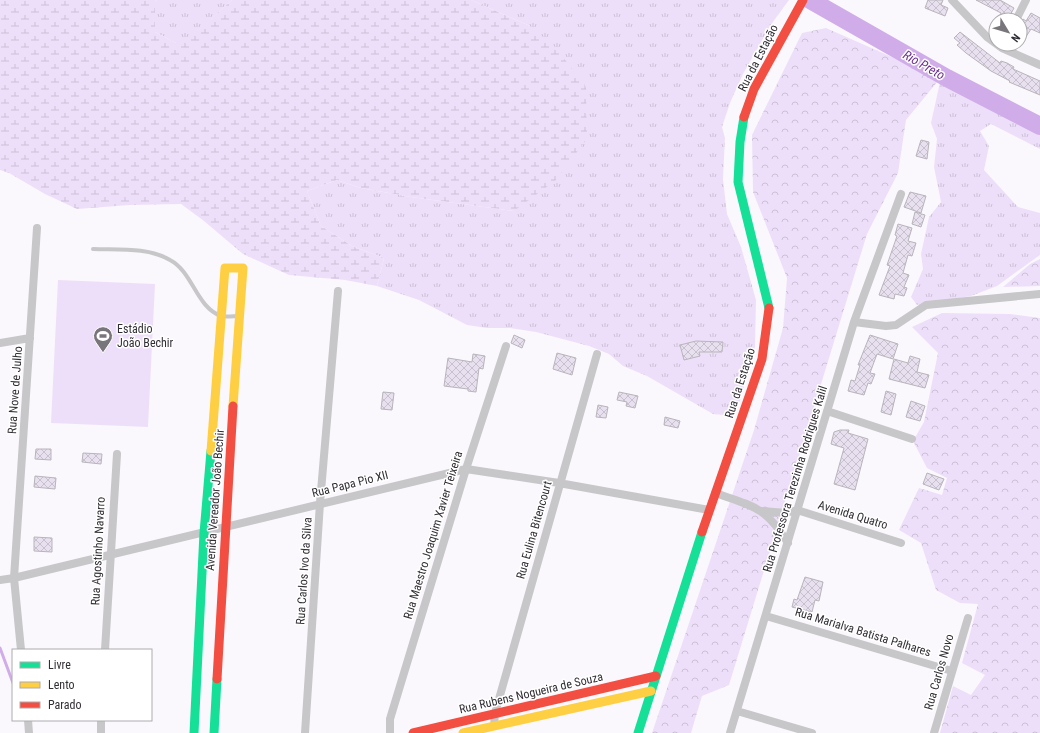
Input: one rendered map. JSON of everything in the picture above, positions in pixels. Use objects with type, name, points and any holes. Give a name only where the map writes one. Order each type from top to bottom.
[{"type":"street","name":"Rua da Estação","points":[[638,733],[709,510],[762,359],[769,305],[738,182],[742,123],[754,89],[792,16],[803,0]]},
{"type":"street","points":[[952,0],[988,38]]},
{"type":"street","points":[[1020,12],[1026,0]]},
{"type":"street","points":[[1015,52],[1040,65]]},
{"type":"street","name":"Rua Professora Terezinha Rodrigues Kalil","points":[[730,733],[854,322],[900,194]]},
{"type":"street","name":"Rua Nove de Julho","points":[[21,649],[14,578],[37,228]]},
{"type":"street","name":"Avenida Vereador João Bechir","points":[[194,733],[204,533],[225,268],[243,268],[225,528],[214,733]]},
{"type":"street","name":"Rua Carlos Ivo da Silva","points":[[305,733],[320,503],[338,291]]},
{"type":"street","points":[[854,322],[886,326],[896,325],[926,305],[1040,294]]},
{"type":"street","points":[[0,343],[30,338]]},
{"type":"street","name":"Rua Maestro Joaquim Xavier Teixeira","points":[[390,733],[390,719],[466,468],[506,346]]},
{"type":"street","name":"Rua Eulina Bitencourt","points":[[494,726],[495,713],[559,483],[597,354]]},
{"type":"street","points":[[827,411],[912,439]]},
{"type":"street","name":"Rua Agostinho Navarro","points":[[105,649],[117,454]]},
{"type":"street","name":"Rua Papa Pio XII","points":[[0,580],[14,578],[110,554],[225,528],[320,503],[466,468],[709,510]]},
{"type":"street","points":[[715,493],[762,511],[786,513],[797,510]]},
{"type":"street","name":"Avenida Quatro","points":[[797,510],[902,543]]},
{"type":"street","points":[[762,511],[777,526],[788,543]]},
{"type":"street","name":"Rua Marialva Batista Palhares","points":[[766,616],[952,671]]},
{"type":"street","name":"Rua Carlos Novo","points":[[934,733],[968,618]]},
{"type":"street","name":"Rua Rubens Nogueira de Souza","points":[[413,733],[656,676]]},
{"type":"street","name":"Rua Rubens Nogueira de Souza","points":[[462,733],[651,691]]},
{"type":"street","points":[[736,711],[812,733]]},
{"type":"street","points":[[28,721],[29,733]]},
{"type":"street","points":[[101,721],[101,733]]},
{"type":"lane","points":[[93,249],[157,253],[172,261],[184,271],[202,300],[210,309],[221,316],[240,316]]},
{"type":"green space","points":[[0,0],[157,0],[155,2],[155,32],[176,43],[185,42],[232,0],[471,0],[530,26],[556,48],[586,87],[587,139],[555,181],[514,211],[411,197],[361,188],[337,180],[307,191],[321,226],[352,246],[384,258],[377,286],[345,280],[289,275],[243,254],[204,221],[181,204],[130,205],[77,209],[45,194],[9,173],[0,170]]},
{"type":"green space","points":[[157,0],[232,0],[185,43],[176,43],[155,32],[155,2]]},
{"type":"green space","points":[[471,0],[789,0],[770,26],[743,74],[730,103],[722,127],[725,138],[723,179],[727,214],[741,247],[756,300],[755,347],[740,401],[725,415],[713,414],[647,376],[623,366],[609,354],[589,346],[536,332],[510,328],[487,328],[467,325],[419,300],[377,286],[384,258],[352,246],[321,226],[307,191],[337,180],[361,188],[411,197],[514,211],[530,26]]},
{"type":"green space","points":[[826,28],[926,72],[938,81],[906,120],[898,173],[867,234],[729,685],[702,696],[691,733],[652,733],[754,430],[783,328],[787,278],[753,192],[752,135],[802,33]]},
{"type":"green space","points":[[940,82],[1040,134],[1040,149],[991,124],[980,131],[989,146],[984,170],[1018,207],[1040,213],[1040,255],[997,286],[971,296],[917,305],[911,297],[923,269],[921,254],[929,217],[941,202],[934,167],[937,139],[931,123]]},
{"type":"green space","points":[[1040,259],[1040,286],[1003,287],[1030,264]]},
{"type":"green space","name":"Estádio João Bechir","points":[[58,280],[155,284],[148,427],[51,423]]},
{"type":"green space","points":[[942,313],[1010,314],[1040,318],[1040,733],[940,733],[953,686],[971,695],[985,675],[962,663],[978,604],[960,603],[936,590],[921,543],[899,530],[919,488],[942,495],[947,478],[927,468],[913,441],[924,422],[938,353],[912,327]]},
{"type":"building","points":[[928,0],[943,0],[941,5],[948,8],[945,16],[925,8]]},
{"type":"building","points":[[976,0],[1000,0],[1014,8],[1012,12],[999,12]]},
{"type":"building","points":[[1031,13],[1040,18],[1040,33],[1031,29],[1028,34],[1028,18]]},
{"type":"building","points":[[960,32],[1000,63],[1001,61],[1007,63],[1014,67],[1013,69],[1040,81],[1040,95],[1009,82],[1010,81],[991,71],[966,53],[957,45],[960,43],[954,38]]},
{"type":"building","points":[[921,140],[929,142],[927,159],[916,156]]},
{"type":"building","points":[[910,192],[926,196],[921,213],[904,207]]},
{"type":"building","points":[[915,212],[925,215],[921,227],[912,224]]},
{"type":"building","points":[[898,224],[912,228],[908,241],[916,243],[912,256],[908,255],[903,273],[909,275],[904,287],[907,288],[904,296],[895,294],[894,299],[879,295],[890,266],[887,265],[897,236],[895,235]]},
{"type":"building","points":[[514,335],[525,340],[522,348],[511,343]]},
{"type":"building","points":[[870,335],[898,344],[893,359],[877,354],[870,373],[875,374],[871,384],[868,383],[864,395],[848,391],[851,380],[855,381],[860,365],[858,365]]},
{"type":"building","points":[[696,341],[723,342],[722,352],[699,352],[700,356],[684,360],[680,345]]},
{"type":"building","points":[[557,353],[576,358],[572,375],[553,369]]},
{"type":"building","points":[[473,354],[485,356],[483,369],[479,368],[476,392],[468,391],[468,389],[444,386],[448,358],[472,362]]},
{"type":"building","points":[[910,356],[920,359],[917,372],[929,375],[925,388],[889,379],[894,359],[908,363]]},
{"type":"building","points":[[886,391],[896,394],[891,415],[881,412]]},
{"type":"building","points":[[383,392],[394,393],[392,410],[381,409]]},
{"type":"building","points":[[619,392],[638,396],[635,408],[626,406],[627,402],[617,400]]},
{"type":"building","points":[[911,401],[925,406],[920,421],[906,417]]},
{"type":"building","points":[[598,405],[608,407],[606,418],[596,417]]},
{"type":"building","points":[[665,417],[680,421],[678,428],[664,425]]},
{"type":"building","points":[[849,430],[848,433],[868,439],[855,490],[834,484],[844,448],[831,444],[834,432]]},
{"type":"building","points":[[36,449],[51,449],[51,460],[35,459]]},
{"type":"building","points":[[83,453],[102,454],[101,464],[82,462]]},
{"type":"building","points":[[927,473],[944,479],[939,490],[923,484]]},
{"type":"building","points":[[35,476],[56,478],[55,489],[34,487]]},
{"type":"building","points":[[34,537],[52,538],[52,552],[34,551]]},
{"type":"building","points":[[805,577],[823,582],[819,601],[815,600],[812,612],[792,607],[794,599],[797,600]]},
{"type":"waterway","name":"Rio Preto","points":[[810,0],[947,78],[1040,126]]},
{"type":"waterway","points":[[0,648],[12,680]]},
{"type":"traffic: fast","points":[[744,117],[740,142],[738,182],[769,308]]},
{"type":"traffic: fast","points":[[194,733],[204,533],[211,451]]},
{"type":"traffic: fast","points":[[638,733],[702,532]]},
{"type":"traffic: fast","points":[[214,733],[217,679]]},
{"type":"traffic: slow","points":[[211,451],[225,268],[243,268],[233,406]]},
{"type":"traffic: slow","points":[[463,733],[651,691]]},
{"type":"traffic: jam","points":[[744,117],[754,89],[803,0]]},
{"type":"traffic: jam","points":[[702,532],[762,359],[769,308]]},
{"type":"traffic: jam","points":[[217,679],[233,406]]},
{"type":"traffic: jam","points":[[413,733],[656,676]]},
{"type":"place","name":"Estádio João Bechir","points":[[103,353]]}]
